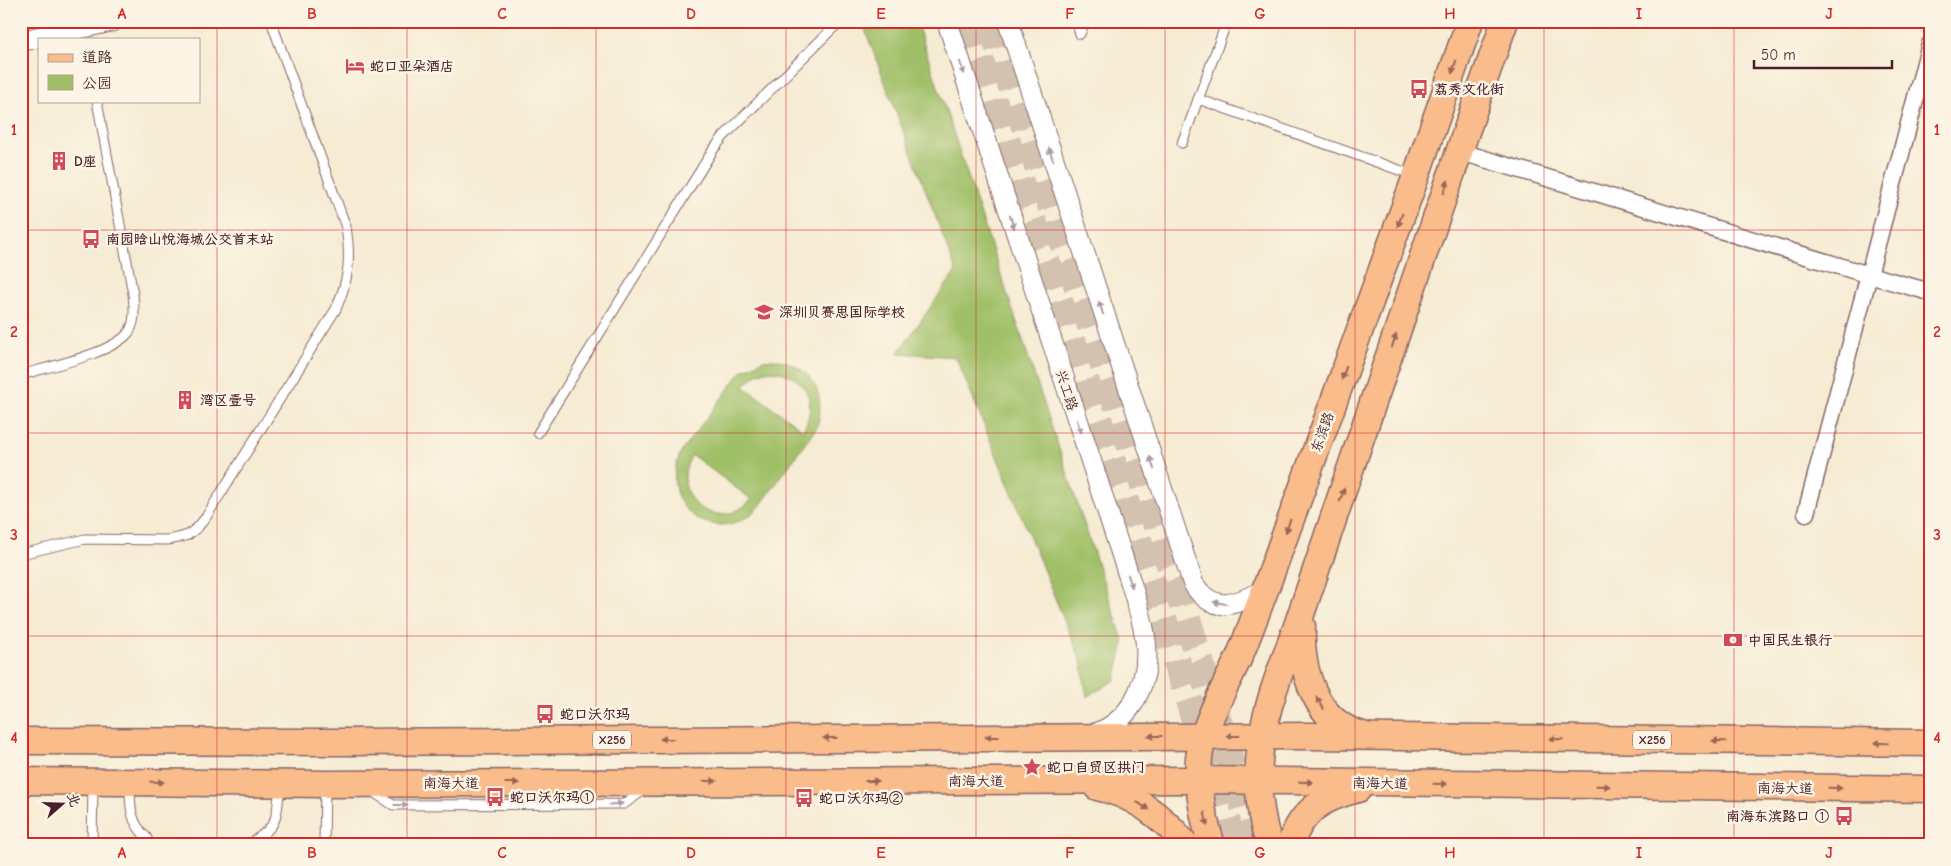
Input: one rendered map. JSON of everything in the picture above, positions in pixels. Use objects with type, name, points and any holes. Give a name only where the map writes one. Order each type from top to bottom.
[{"type":"main road","name":"东滨路","points":[[1212,845],[1199,780],[1199,758],[1204,736],[1240,654],[1265,590],[1416,176],[1470,21]]},
{"type":"main road","points":[[1269,845],[1260,810],[1258,780],[1262,736],[1278,678],[1458,151],[1505,21]]},
{"type":"main road","points":[[1309,591],[1302,627],[1302,654],[1308,681],[1327,714],[1356,733],[1374,738]]},
{"type":"main road","name":"X256","points":[[21,741],[343,742],[1262,736],[1930,743]]},
{"type":"main road","points":[[1064,780],[1110,789],[1134,800],[1157,816],[1186,845]]},
{"type":"main road","name":"南海大道","points":[[21,781],[359,784],[1258,780],[1391,784],[1930,790]]},
{"type":"main road","points":[[1290,845],[1294,832],[1302,818],[1312,808],[1328,798],[1360,788],[1391,784]]},
{"type":"street","points":[[49,38],[84,33],[112,21]]},
{"type":"street","name":"兴工路","points":[[947,21],[1145,634],[1148,656],[1145,677],[1138,695],[1128,710],[1112,726],[1085,736]]},
{"type":"street","points":[[1008,21],[1193,583],[1204,598],[1224,605],[1238,602],[1265,590]]},
{"type":"street","points":[[21,42],[38,40]]},
{"type":"street","points":[[1806,513],[1930,44]]},
{"type":"street","points":[[1458,151],[1869,276],[1930,292]]},
{"type":"lane","points":[[21,554],[85,540],[167,540],[188,535],[206,517],[336,309],[343,294],[348,273],[350,250],[346,227],[271,21]]},
{"type":"lane","points":[[538,433],[714,150],[731,130],[833,28],[843,21]]},
{"type":"lane","points":[[1076,21],[1080,34],[1085,21]]},
{"type":"lane","points":[[1182,143],[1227,21]]},
{"type":"lane","points":[[1198,99],[1416,176]]},
{"type":"lane","points":[[21,374],[105,349],[122,340],[130,330],[134,315],[133,294],[97,102]]},
{"type":"lane","points":[[92,845],[93,782]]},
{"type":"lane","points":[[130,782],[132,818],[138,830],[148,838]]},
{"type":"lane","points":[[255,840],[268,831],[275,821],[280,784]]},
{"type":"lane","points":[[324,784],[324,845]]},
{"type":"green space","points":[[878,21],[916,21],[1124,643],[1115,680],[1087,697],[1081,661],[956,357],[898,353],[956,271],[864,27]]},
{"type":"green space","points":[[774,359],[787,362],[807,374],[818,392],[820,402],[817,427],[760,506],[743,519],[725,525],[708,523],[693,516],[682,504],[675,488],[675,469],[683,449],[742,371],[763,360]],"holes":[[[765,371],[789,375],[804,388],[810,407],[803,430],[743,386],[757,374]],[[692,455],[751,499],[751,500],[738,510],[724,514],[711,513],[699,507],[690,497],[685,485],[686,470]]]},
{"type":"tunnel","points":[[967,21],[1153,586],[1234,845]]},
{"type":"tunnel","points":[[990,21],[1175,580],[1256,845]]},
{"type":"place","name":"蛇口亚朵酒店","points":[[355,66]]},
{"type":"place","name":"荔秀文化街","points":[[1419,89]]},
{"type":"place","name":"D座","points":[[59,161]]},
{"type":"place","name":"南园晗山悦海城公交首末站","points":[[91,239]]},
{"type":"place","name":"深圳贝赛思国际学校","points":[[764,312]]},
{"type":"place","name":"湾区壹号","points":[[185,400]]},
{"type":"place","name":"中国民生银行","points":[[1733,640]]},
{"type":"place","name":"蛇口沃尔玛","points":[[545,714]]},
{"type":"place","name":"蛇口自贸区拱门","points":[[1032,767]]},
{"type":"place","name":"蛇口沃尔玛①","points":[[495,797]]},
{"type":"place","name":"蛇口沃尔玛②","points":[[804,798]]},
{"type":"place","name":"南海东滨路口 ①","points":[[1844,816]]}]
